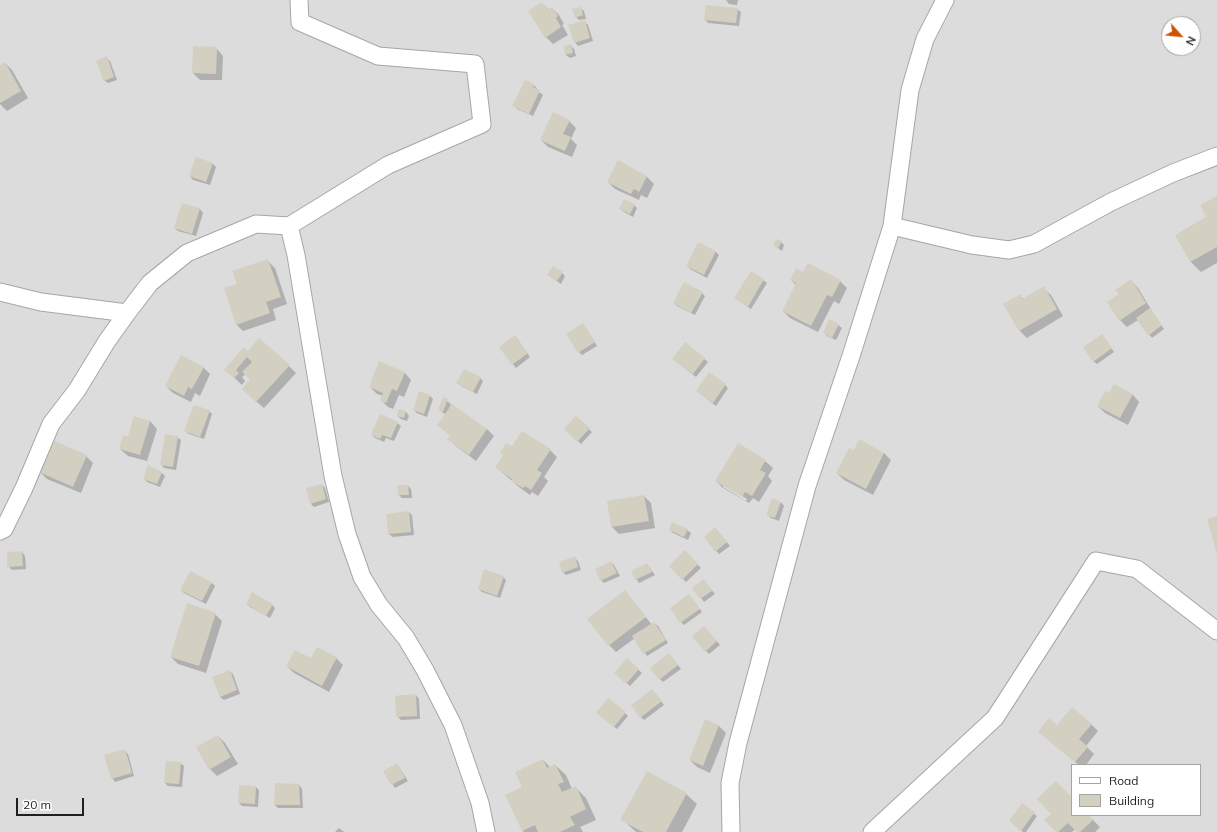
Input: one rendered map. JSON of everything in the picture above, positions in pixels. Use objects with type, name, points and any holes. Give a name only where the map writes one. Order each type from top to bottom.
[{"type":"street","points":[[0,531],[4,529],[24,488],[51,424],[77,390],[127,312],[150,283],[187,253],[256,224],[289,226],[388,165],[482,124],[475,64],[378,56],[300,22],[299,0]]},
{"type":"street","points":[[731,832],[730,784],[742,728],[807,486],[852,356],[892,226],[910,90],[925,39],[944,1]]},
{"type":"street","points":[[892,226],[972,245],[1009,250],[1034,244],[1111,202],[1173,173],[1217,156]]},
{"type":"street","points":[[289,226],[296,255],[333,476],[350,541],[362,577],[379,606],[406,638],[422,663],[453,725],[480,803],[486,832]]},
{"type":"street","points":[[0,292],[41,302],[127,312]]},
{"type":"street","points":[[872,832],[995,718],[1096,561],[1137,569],[1217,631]]},
{"type":"shaded area","points":[[0,0],[1217,0],[1217,832],[0,832]]},
{"type":"building","points":[[542,2],[548,10],[552,7],[558,16],[556,18],[561,27],[545,38],[528,11]]},
{"type":"building","points":[[706,5],[738,8],[736,23],[704,20]]},
{"type":"building","points":[[581,7],[583,15],[575,18],[572,9]]},
{"type":"building","points":[[585,20],[590,38],[574,43],[568,25]]},
{"type":"building","points":[[571,44],[573,53],[565,55],[564,46]]},
{"type":"building","points":[[193,46],[217,47],[216,74],[192,73]]},
{"type":"building","points":[[107,56],[114,77],[104,81],[96,61]]},
{"type":"building","points":[[5,62],[21,91],[0,103],[0,65]]},
{"type":"building","points":[[525,80],[534,84],[533,87],[540,90],[529,114],[512,106]]},
{"type":"building","points":[[553,112],[570,120],[563,134],[571,137],[565,151],[540,140]]},
{"type":"building","points":[[196,157],[213,163],[206,182],[189,176]]},
{"type":"building","points":[[618,160],[647,176],[639,192],[634,189],[631,194],[607,182]]},
{"type":"building","points":[[1217,196],[1217,247],[1190,262],[1175,235],[1206,217],[1200,205]]},
{"type":"building","points":[[624,199],[635,204],[630,214],[619,209]]},
{"type":"building","points":[[182,203],[200,208],[192,234],[174,228]]},
{"type":"building","points":[[776,239],[782,241],[778,248],[773,245]]},
{"type":"building","points":[[698,242],[716,251],[704,275],[686,266]]},
{"type":"building","points":[[268,259],[281,297],[266,302],[270,313],[236,325],[224,288],[237,284],[232,271]]},
{"type":"building","points":[[808,263],[841,280],[832,297],[827,295],[811,326],[782,311],[796,283],[790,280],[796,268],[803,272]]},
{"type":"building","points":[[553,266],[563,272],[557,281],[547,275]]},
{"type":"building","points":[[751,271],[764,279],[748,307],[734,298]]},
{"type":"building","points":[[1131,279],[1146,303],[1119,321],[1107,302],[1119,294],[1115,290]]},
{"type":"building","points":[[684,282],[703,292],[691,313],[673,303]]},
{"type":"building","points":[[1044,286],[1057,309],[1019,331],[1003,304],[1020,294],[1022,299]]},
{"type":"building","points":[[1150,308],[1162,325],[1148,336],[1136,318]]},
{"type":"building","points":[[829,319],[839,324],[832,338],[823,333]]},
{"type":"building","points":[[583,323],[595,342],[578,353],[566,334]]},
{"type":"building","points":[[1102,334],[1112,348],[1093,362],[1083,347]]},
{"type":"building","points":[[515,335],[528,353],[512,365],[499,347]]},
{"type":"building","points":[[259,338],[290,365],[256,402],[242,389],[250,379],[242,372],[252,362],[247,357],[236,370],[239,373],[234,378],[224,370],[244,347],[248,351]]},
{"type":"building","points":[[685,342],[705,358],[693,374],[672,359]]},
{"type":"building","points":[[181,355],[204,367],[192,389],[188,387],[184,396],[165,386]]},
{"type":"building","points":[[379,361],[405,372],[397,391],[392,389],[386,403],[380,400],[383,393],[369,387]]},
{"type":"building","points":[[464,369],[481,377],[473,392],[456,383]]},
{"type":"building","points":[[709,372],[726,384],[713,403],[696,391]]},
{"type":"building","points":[[1114,384],[1133,394],[1120,418],[1097,406],[1105,391],[1109,393]]},
{"type":"building","points":[[419,391],[430,395],[424,414],[413,410]]},
{"type":"building","points":[[443,397],[448,399],[443,412],[438,410]]},
{"type":"building","points":[[452,404],[487,429],[469,455],[447,439],[450,435],[437,425]]},
{"type":"building","points":[[194,405],[210,410],[200,437],[184,431]]},
{"type":"building","points":[[399,409],[406,411],[404,418],[397,416]]},
{"type":"building","points":[[380,414],[398,422],[391,438],[382,435],[380,439],[371,435]]},
{"type":"building","points":[[134,416],[150,421],[140,455],[119,449],[123,435],[128,436]]},
{"type":"building","points":[[576,416],[590,428],[577,442],[564,429]]},
{"type":"building","points":[[522,431],[551,449],[537,470],[542,473],[531,490],[525,486],[523,488],[511,481],[512,479],[495,467],[503,455],[500,453],[506,443],[512,446]]},
{"type":"building","points":[[165,434],[178,436],[173,467],[160,465]]},
{"type":"building","points":[[859,439],[884,453],[866,489],[836,473],[849,448],[854,450]]},
{"type":"building","points":[[52,440],[87,455],[73,487],[39,472]]},
{"type":"building","points":[[738,443],[766,460],[760,470],[766,473],[752,496],[745,492],[742,497],[715,481]]},
{"type":"building","points":[[148,465],[162,472],[157,484],[143,479]]},
{"type":"building","points":[[322,484],[326,499],[310,504],[306,488]]},
{"type":"building","points":[[397,485],[408,485],[409,495],[398,495]]},
{"type":"building","points":[[644,495],[649,521],[611,527],[607,501]]},
{"type":"building","points":[[772,498],[781,502],[775,518],[766,515]]},
{"type":"building","points":[[409,511],[411,532],[388,534],[386,514]]},
{"type":"building","points":[[1217,516],[1217,554],[1207,519]]},
{"type":"building","points":[[672,522],[688,529],[684,537],[669,530]]},
{"type":"building","points":[[715,527],[727,542],[715,552],[704,537]]},
{"type":"building","points":[[685,550],[698,564],[682,580],[669,566]]},
{"type":"building","points":[[22,551],[23,566],[7,567],[7,552]]},
{"type":"building","points":[[575,556],[578,567],[562,573],[559,562]]},
{"type":"building","points":[[611,561],[617,573],[600,581],[595,569]]},
{"type":"building","points":[[647,563],[652,572],[635,580],[631,571]]},
{"type":"building","points":[[484,569],[504,576],[497,596],[478,589]]},
{"type":"building","points":[[190,571],[212,582],[202,601],[180,590]]},
{"type":"building","points":[[704,579],[712,591],[700,599],[692,588]]},
{"type":"building","points":[[625,590],[646,617],[608,646],[587,619]]},
{"type":"building","points":[[252,592],[273,604],[266,616],[246,604]]},
{"type":"building","points":[[689,594],[700,609],[680,623],[670,608]]},
{"type":"building","points":[[187,603],[216,613],[199,666],[170,657]]},
{"type":"building","points":[[654,622],[666,640],[643,654],[632,636]]},
{"type":"building","points":[[704,626],[717,641],[705,652],[692,636]]},
{"type":"building","points":[[317,647],[337,657],[322,686],[286,666],[295,650],[311,658]]},
{"type":"building","points":[[669,653],[678,665],[659,680],[650,668]]},
{"type":"building","points":[[627,658],[639,669],[626,684],[614,673]]},
{"type":"building","points":[[230,670],[237,690],[220,697],[212,677]]},
{"type":"building","points":[[652,689],[662,701],[640,718],[631,705]]},
{"type":"building","points":[[416,694],[417,716],[396,717],[395,696]]},
{"type":"building","points":[[608,698],[626,712],[614,727],[596,713]]},
{"type":"building","points":[[1072,707],[1092,724],[1079,739],[1088,747],[1075,762],[1038,732],[1049,718],[1057,725]]},
{"type":"building","points":[[705,719],[719,725],[703,766],[689,760]]},
{"type":"building","points":[[218,735],[231,757],[209,770],[196,747]]},
{"type":"building","points":[[125,749],[132,773],[111,779],[104,755]]},
{"type":"building","points":[[543,759],[547,768],[555,764],[564,782],[558,784],[562,792],[576,786],[586,809],[570,817],[575,825],[560,832],[538,832],[535,825],[522,831],[505,795],[522,787],[515,772]]},
{"type":"building","points":[[166,761],[181,762],[179,784],[164,783]]},
{"type":"building","points":[[397,763],[405,778],[391,785],[383,771]]},
{"type":"building","points":[[647,771],[687,793],[666,832],[643,832],[620,820]]},
{"type":"building","points":[[1056,781],[1071,796],[1071,816],[1090,816],[1093,820],[1080,832],[1077,832],[1068,823],[1056,832],[1044,820],[1051,814],[1037,799]]},
{"type":"building","points":[[275,783],[299,784],[300,805],[274,805]]},
{"type":"building","points":[[239,785],[256,786],[255,804],[238,803]]},
{"type":"building","points":[[1022,803],[1035,812],[1021,831],[1009,821]]}]
